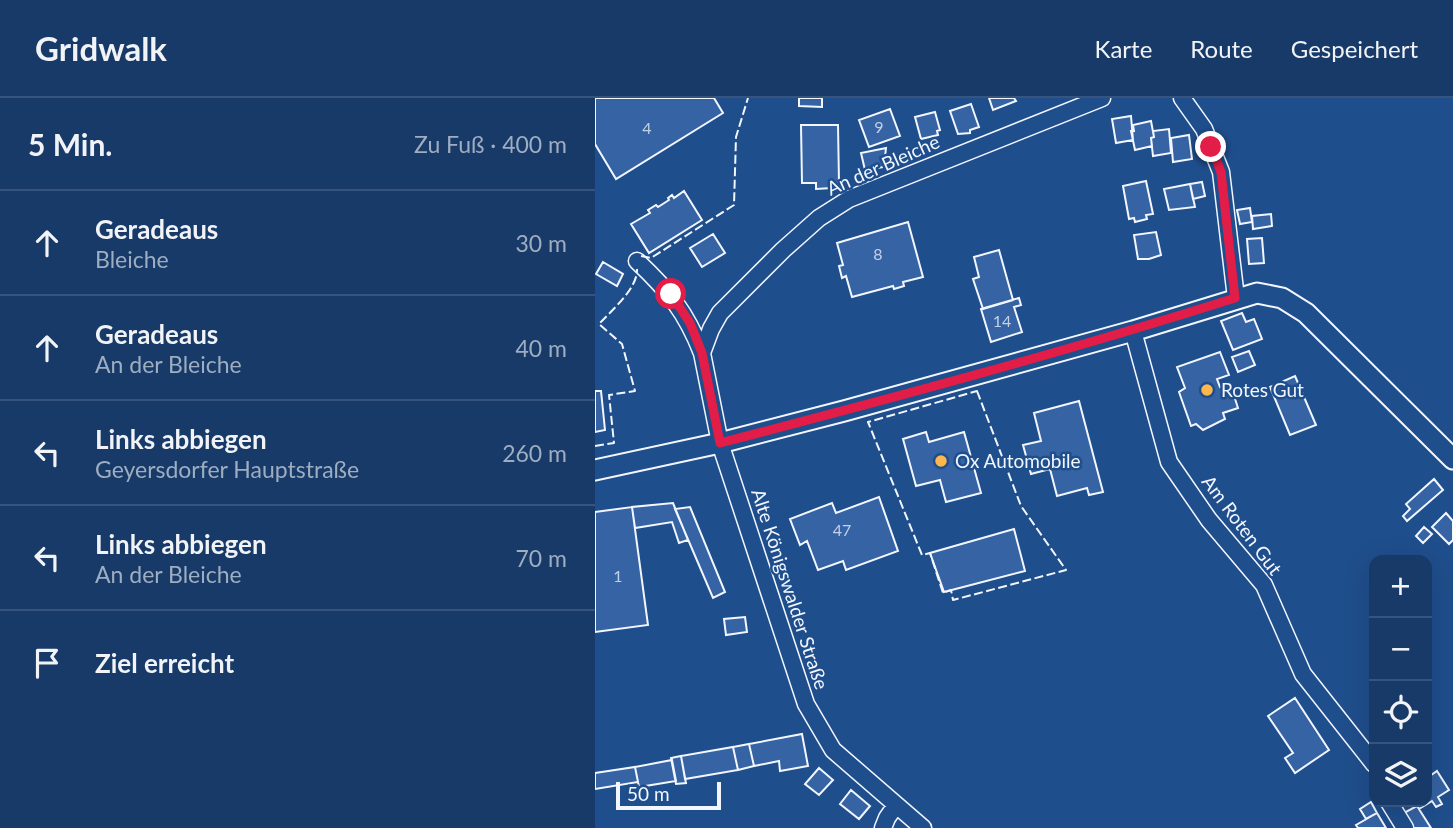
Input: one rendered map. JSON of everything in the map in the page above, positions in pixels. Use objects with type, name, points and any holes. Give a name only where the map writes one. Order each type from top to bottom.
[{"type":"main road","points":[[595,470],[720,443],[953,382],[1257,293],[1282,298],[1306,313],[1453,459]]},
{"type":"street","name":"An der Bleiche","points":[[702,353],[720,313],[783,250],[819,218],[849,198],[1103,98]]},
{"type":"street","points":[[1182,98],[1205,129],[1221,172],[1235,298]]},
{"type":"street","points":[[637,261],[671,294],[690,323],[702,353],[720,443]]},
{"type":"street","name":"Am Roten Gut","points":[[1133,331],[1169,462],[1209,520],[1264,585],[1303,674],[1369,758]]},
{"type":"street","name":"Alte Königswalder Straße","points":[[720,443],[806,704],[833,750],[923,828]]},
{"type":"street","points":[[883,828],[896,805]]},
{"type":"street","points":[[1392,807],[1405,828]]},
{"type":"building","points":[[595,98],[714,98],[723,113],[616,179],[595,144]]},
{"type":"building","points":[[799,98],[822,98],[822,107],[799,106]]},
{"type":"building","points":[[989,98],[1014,98],[1016,101],[993,110]]},
{"type":"building","points":[[971,104],[979,127],[970,130],[970,133],[958,134],[950,111]]},
{"type":"building","points":[[890,109],[900,136],[869,147],[859,120]]},
{"type":"building","points":[[935,112],[940,130],[937,131],[938,135],[921,139],[915,117]]},
{"type":"building","points":[[1131,116],[1133,140],[1116,143],[1112,119]]},
{"type":"building","points":[[1151,121],[1154,137],[1151,138],[1152,146],[1135,150],[1131,131],[1134,131],[1133,125]]},
{"type":"building","points":[[801,125],[838,125],[839,183],[832,183],[832,188],[816,189],[816,183],[802,183]]},
{"type":"building","points":[[1169,129],[1171,153],[1153,156],[1153,131]]},
{"type":"building","points":[[1189,135],[1192,159],[1173,162],[1171,138]]},
{"type":"building","points":[[886,148],[884,167],[865,170],[861,153]]},
{"type":"building","points":[[1146,181],[1153,214],[1146,215],[1147,219],[1135,222],[1134,218],[1129,219],[1123,186]]},
{"type":"building","points":[[1202,182],[1205,196],[1193,199],[1190,184]]},
{"type":"building","points":[[1190,184],[1195,207],[1169,210],[1164,189]]},
{"type":"building","points":[[684,191],[702,220],[649,253],[631,224],[650,213],[648,210],[669,200],[672,195],[674,198]]},
{"type":"building","points":[[1250,208],[1252,222],[1240,224],[1237,210]]},
{"type":"building","points":[[1271,214],[1272,226],[1253,229],[1252,216]]},
{"type":"building","points":[[908,222],[923,277],[903,282],[904,286],[894,289],[893,286],[852,297],[846,276],[842,278],[839,266],[843,265],[837,243]]},
{"type":"building","points":[[1156,232],[1161,255],[1138,259],[1134,235]]},
{"type":"building","points":[[713,234],[725,253],[702,267],[690,248]]},
{"type":"building","points":[[1262,238],[1264,263],[1249,264],[1247,239]]},
{"type":"building","points":[[999,250],[1013,300],[983,309],[973,279],[979,277],[974,257]]},
{"type":"building","points":[[603,262],[623,274],[617,286],[596,274]]},
{"type":"building","points":[[1019,298],[1021,305],[1014,307],[1022,332],[991,342],[981,309]]},
{"type":"building","points":[[1242,313],[1246,322],[1254,319],[1262,339],[1233,350],[1221,321]]},
{"type":"building","points":[[1249,351],[1255,365],[1238,372],[1232,357]]},
{"type":"building","name":"Rotes Gut","points":[[1220,352],[1229,375],[1217,379],[1220,387],[1230,383],[1238,408],[1223,413],[1225,419],[1203,430],[1196,424],[1191,426],[1179,392],[1185,388],[1177,367]]},
{"type":"building","points":[[1295,376],[1316,425],[1290,435],[1270,387]]},
{"type":"building","points":[[595,391],[601,391],[605,430],[595,432]]},
{"type":"building","points":[[1079,401],[1103,492],[1089,495],[1087,488],[1057,496],[1050,469],[1031,474],[1023,445],[1041,441],[1034,413]]},
{"type":"building","name":"Ox Automobile","points":[[926,432],[929,442],[964,432],[981,493],[946,502],[940,480],[916,486],[903,439]]},
{"type":"building","points":[[1434,479],[1443,490],[1407,521],[1403,516],[1410,509],[1406,504]]},
{"type":"building","points":[[879,497],[898,551],[846,570],[843,561],[818,570],[807,541],[800,545],[790,519],[832,503],[836,513]]},
{"type":"building","points":[[673,503],[688,540],[679,543],[672,522],[635,528],[632,507]]},
{"type":"building","points":[[632,507],[648,625],[595,632],[595,512]]},
{"type":"building","points":[[690,507],[725,592],[713,598],[675,509]]},
{"type":"building","points":[[1446,513],[1453,521],[1453,540],[1449,544],[1432,527]]},
{"type":"building","points":[[1424,527],[1432,534],[1423,543],[1416,536]]},
{"type":"building","points":[[1014,529],[1025,571],[944,592],[930,553]]},
{"type":"building","points":[[745,617],[747,632],[726,635],[724,619]]},
{"type":"building","points":[[1295,698],[1329,750],[1295,773],[1285,758],[1293,753],[1268,716]]},
{"type":"building","points":[[802,734],[808,766],[780,771],[779,761],[754,766],[749,744]]},
{"type":"building","points":[[749,744],[754,766],[738,770],[733,747]]},
{"type":"building","points":[[733,747],[738,770],[685,779],[681,756]]},
{"type":"building","points":[[681,756],[686,783],[676,784],[671,758]]},
{"type":"building","points":[[672,760],[676,781],[639,787],[635,767]]},
{"type":"building","points":[[635,767],[638,782],[595,789],[595,773]]},
{"type":"building","points":[[819,768],[833,780],[819,795],[805,784]]},
{"type":"building","points":[[1437,771],[1449,790],[1438,797],[1442,804],[1436,807],[1432,801],[1432,774]]},
{"type":"building","points":[[851,790],[870,806],[859,819],[840,804]]},
{"type":"building","points":[[1369,803],[1369,807],[1374,807],[1377,813],[1366,819],[1360,809]]},
{"type":"building","points":[[1418,807],[1431,828],[1408,828],[1400,815]]},
{"type":"building","points":[[1377,813],[1386,828],[1358,828],[1356,825]]},
{"type":"fence","points":[[641,256],[651,258],[734,205],[736,137],[748,98]]},
{"type":"fence","points":[[595,446],[614,443],[609,395],[635,391],[622,344],[599,324],[629,291],[637,269]]},
{"type":"fence","points":[[977,391],[1021,506],[1066,570],[953,600],[951,590],[943,593],[930,553],[922,555],[868,422],[977,391]]},
{"type":"place","name":"Rotes Gut","points":[[1207,390]]},
{"type":"place","name":"Ox Automobile","points":[[941,461]]},
{"type":"route","points":[[671,294],[690,323],[702,353],[720,443],[953,382],[1133,331],[1235,298],[1221,172],[1211,147]]}]
